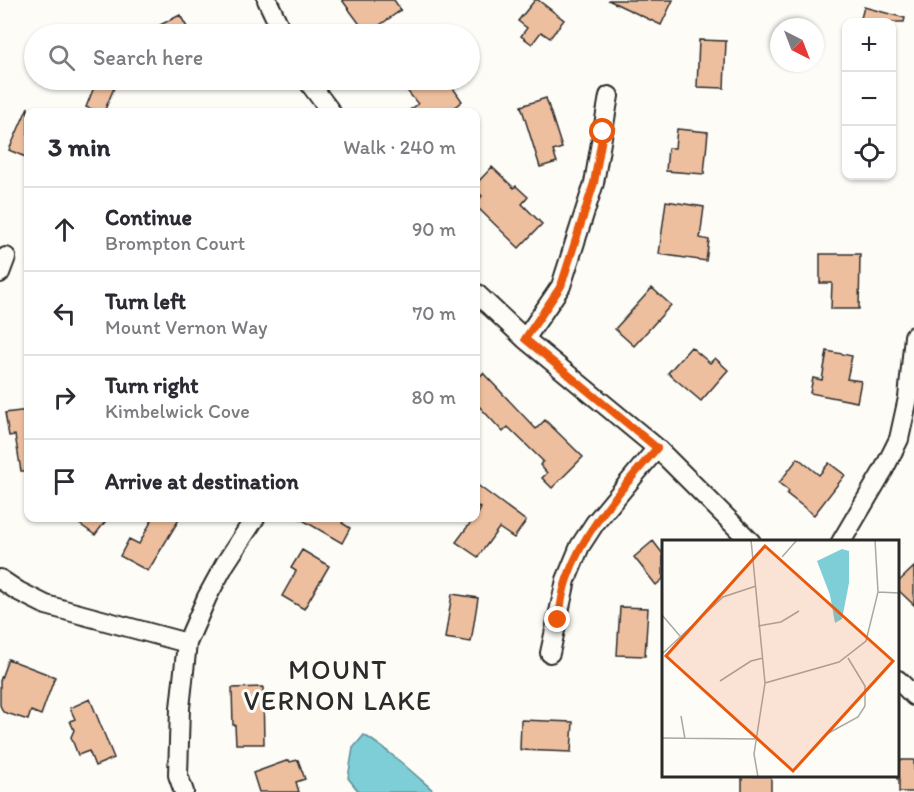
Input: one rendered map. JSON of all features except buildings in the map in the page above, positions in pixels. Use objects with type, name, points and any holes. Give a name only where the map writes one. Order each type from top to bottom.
[{"type":"street","points":[[267,0],[278,24]]},
{"type":"street","points":[[314,90],[328,108]]},
{"type":"street","points":[[525,339],[561,286],[594,183],[609,96]]},
{"type":"street","points":[[480,296],[525,339],[657,448],[749,540]]},
{"type":"street","points":[[843,540],[884,471],[899,439],[908,398],[914,336]]},
{"type":"street","points":[[550,652],[566,580],[580,546],[595,523],[657,448]]},
{"type":"street","points":[[184,792],[178,775],[180,708],[187,643],[207,597],[252,522]]},
{"type":"street","points":[[0,579],[46,605],[187,643]]},
{"type":"street","points":[[899,683],[914,696]]},
{"type":"water","points":[[364,735],[392,755],[435,792],[359,792],[348,778],[353,748]]},
{"type":"district","name":"MOUNT VERNON LAKE","points":[[338,686]]},
{"type":"route","points":[[558,620],[566,580],[580,546],[595,523],[657,448],[525,339],[561,286],[594,183],[603,132]]}]
